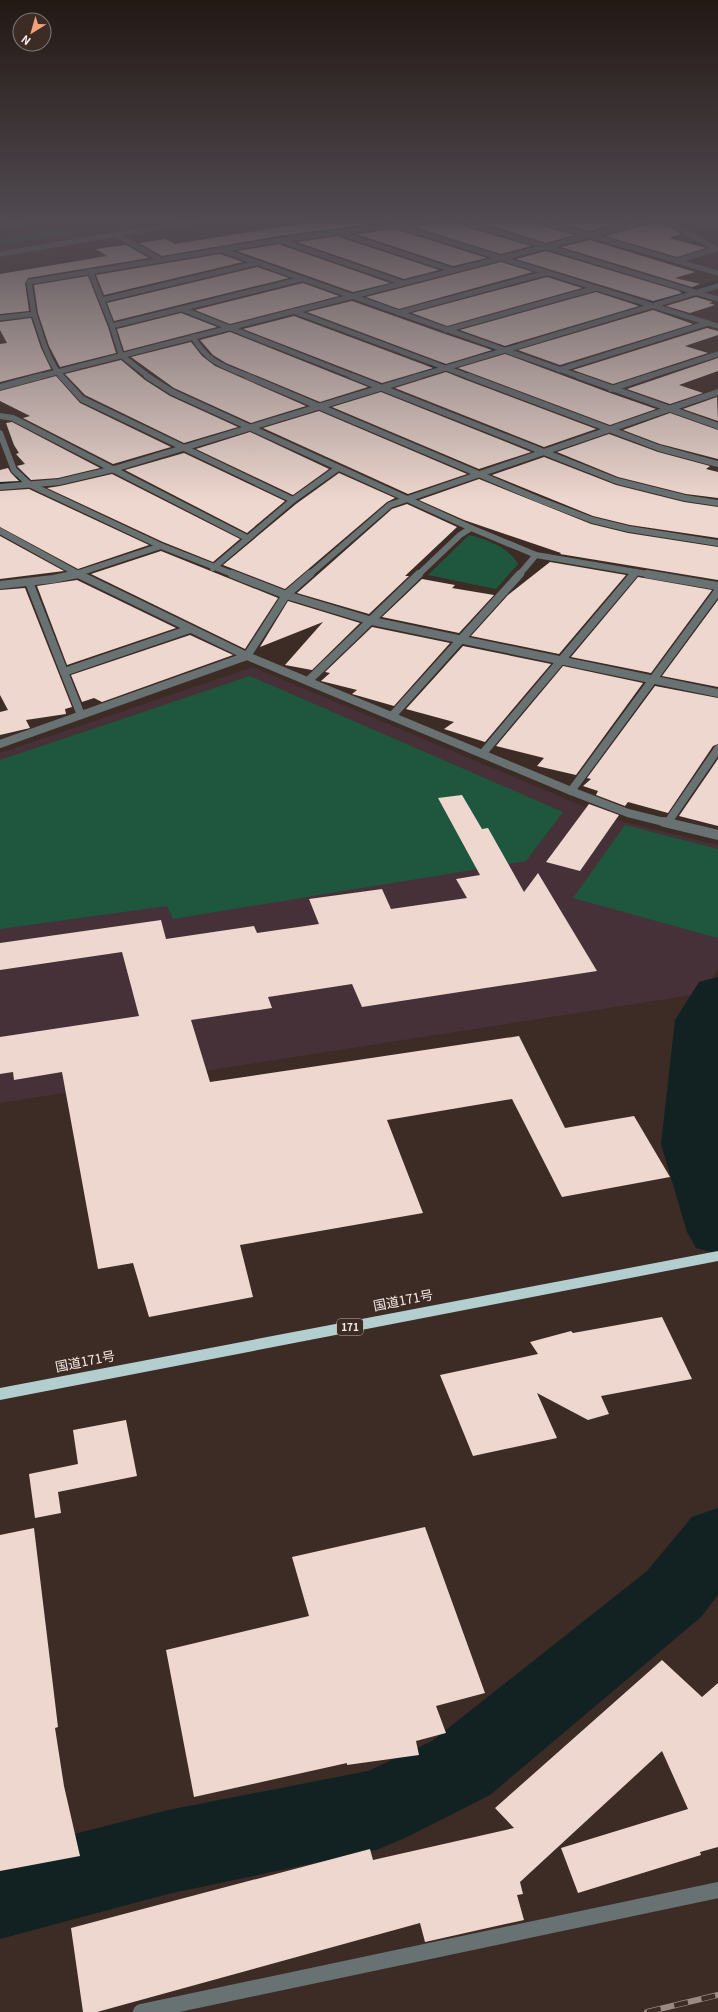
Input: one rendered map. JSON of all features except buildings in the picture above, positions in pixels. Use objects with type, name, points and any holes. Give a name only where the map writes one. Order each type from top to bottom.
[{"type":"highway","name":"国道171号","points":[[0,1394],[718,1256]]},
{"type":"street","points":[[107,313],[121,355],[142,373],[172,392],[252,427],[338,468],[408,498],[471,528],[536,555],[718,586]]},
{"type":"street","points":[[112,326],[166,313]]},
{"type":"street","points":[[193,313],[232,327],[617,481],[670,494],[718,503]]},
{"type":"street","points":[[0,387],[289,313]]},
{"type":"street","points":[[295,313],[659,448],[718,464]]},
{"type":"street","points":[[398,313],[718,426]]},
{"type":"street","points":[[446,330],[507,313]]},
{"type":"street","points":[[0,487],[59,482],[114,469],[629,313]]},
{"type":"street","points":[[673,313],[718,326]]},
{"type":"street","points":[[0,318],[34,314],[46,350],[57,372],[82,399],[293,500]]},
{"type":"street","points":[[559,370],[708,324]]},
{"type":"street","points":[[193,337],[202,352],[218,364],[540,500],[592,520],[629,529],[718,543]]},
{"type":"street","points":[[611,389],[718,354]]},
{"type":"street","points":[[0,744],[247,656],[286,595],[390,505],[718,392]]},
{"type":"street","points":[[0,416],[13,418],[247,538]]},
{"type":"street","points":[[0,433],[14,470],[29,484],[161,546],[213,568],[286,595],[372,621],[561,659],[718,693]]},
{"type":"street","points":[[213,568],[293,500],[338,468]]},
{"type":"street","points":[[308,681],[460,535],[471,528]]},
{"type":"street","points":[[0,531],[78,574],[247,656],[571,791],[628,813],[718,835]]},
{"type":"street","points":[[0,585],[78,574],[161,546]]},
{"type":"street","points":[[392,716],[463,639],[536,555]]},
{"type":"street","points":[[482,753],[636,572]]},
{"type":"street","points":[[29,582],[81,715]]},
{"type":"street","points":[[571,791],[718,591]]},
{"type":"street","points":[[64,672],[190,629]]},
{"type":"street","points":[[668,822],[718,749]]},
{"type":"street","points":[[141,2012],[718,1890]]},
{"type":"shaded area","points":[[253,667],[616,820],[718,845],[718,968],[705,993],[0,1103],[0,753]]},
{"type":"green space","points":[[469,535],[497,545],[509,553],[518,564],[496,589],[428,575]]},
{"type":"green space","points":[[250,676],[563,812],[526,861],[173,919],[167,906],[0,929],[0,760]]},
{"type":"green space","points":[[625,825],[718,849],[718,938],[573,898]]},
{"type":"waterway","points":[[480,352],[515,342]]},
{"type":"waterway","points":[[418,371],[454,360]]},
{"type":"waterway","points":[[0,481],[40,476]]},
{"type":"waterway","points":[[718,993],[702,1020],[690,1144],[718,1232]]},
{"type":"waterway","points":[[0,1896],[168,1852],[376,1810],[461,1768],[674,1594],[718,1539]]},
{"type":"railway","points":[[647,2012],[718,1995]]}]
